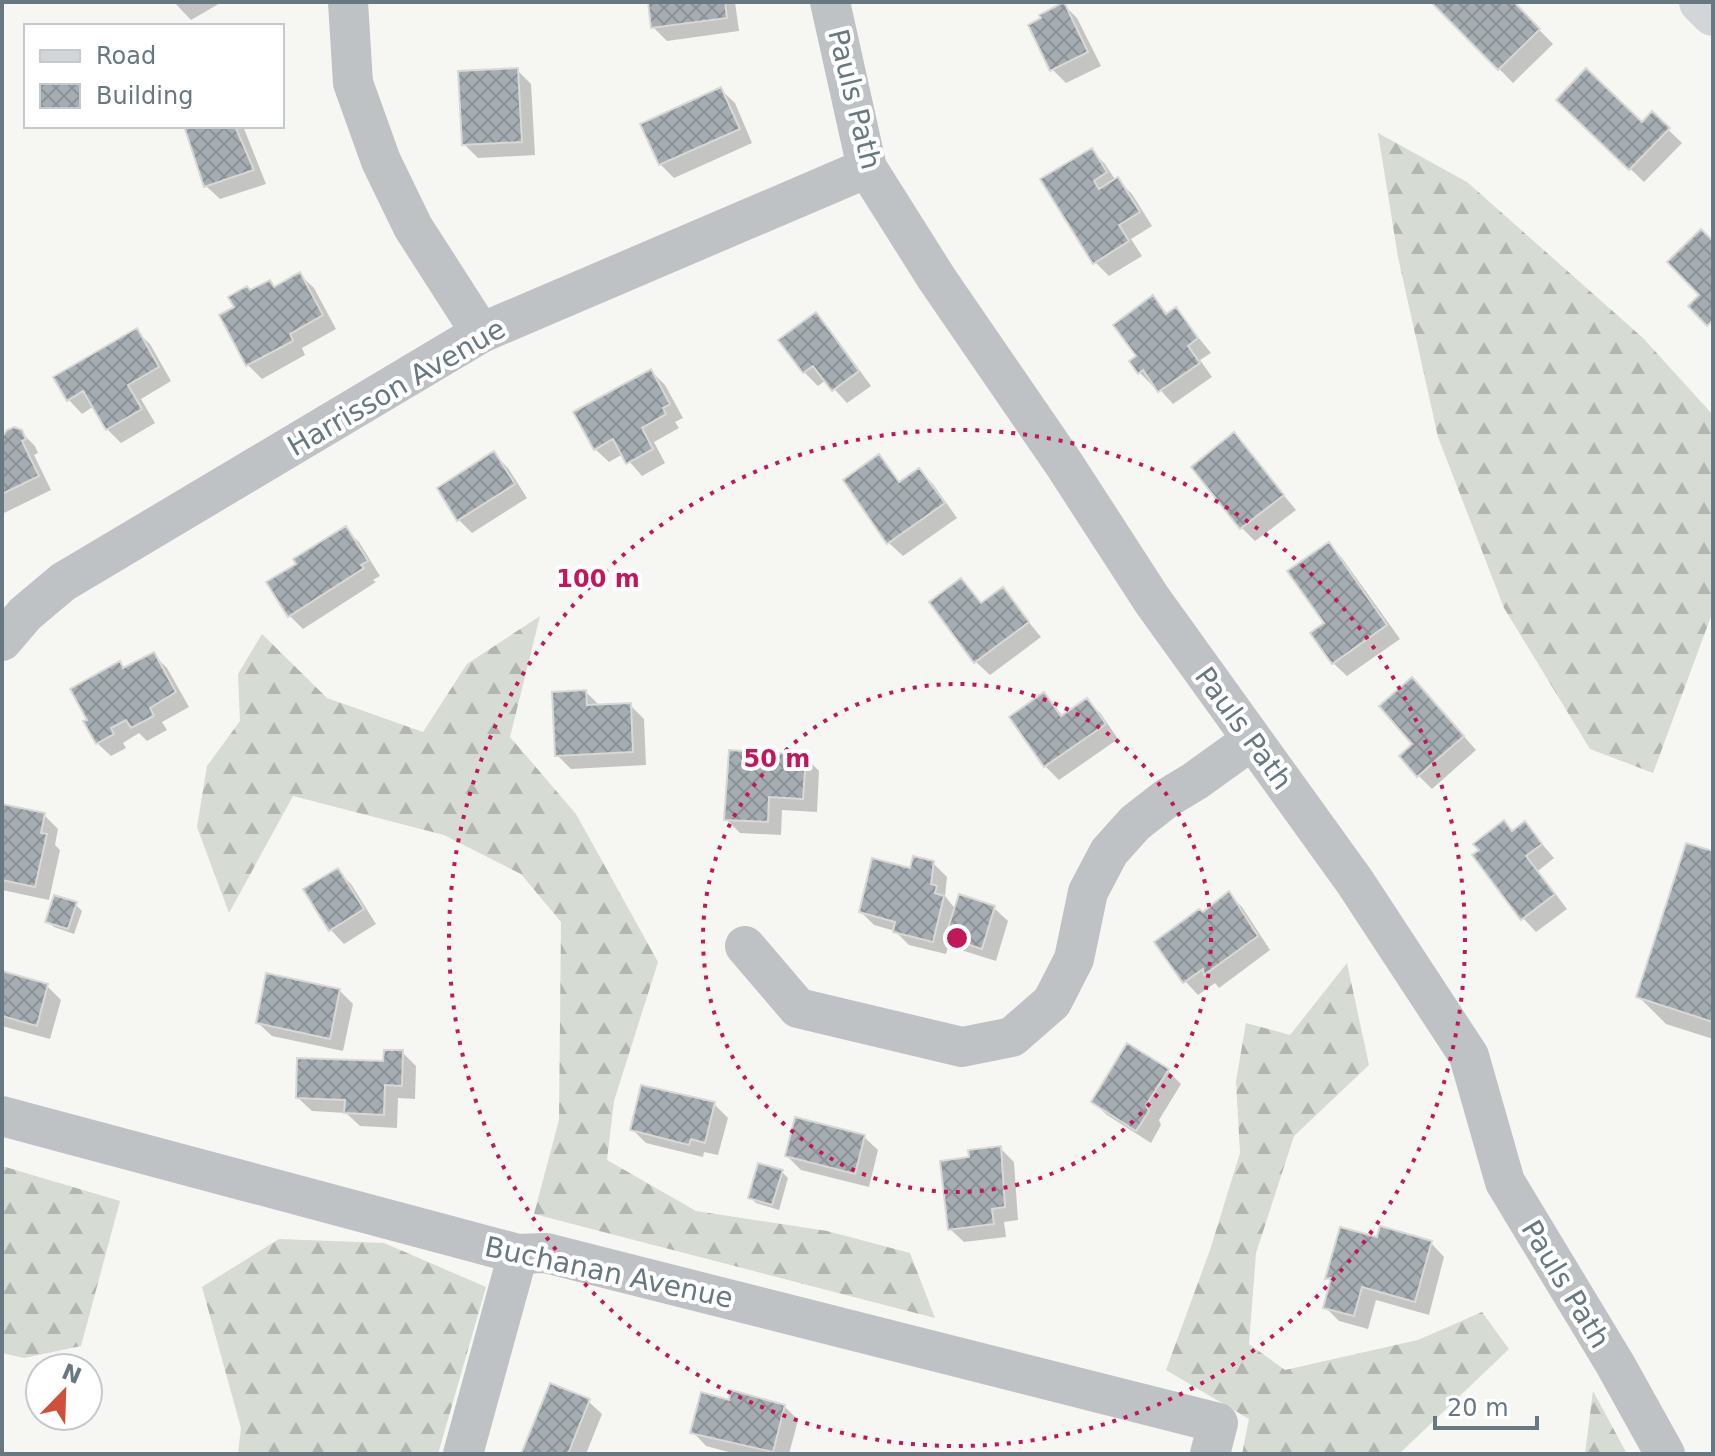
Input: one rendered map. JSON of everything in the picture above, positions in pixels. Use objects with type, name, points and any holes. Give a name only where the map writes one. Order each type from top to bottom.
[{"type":"main road","points":[[1701,2],[1713,14]]},
{"type":"street","points":[[348,2],[353,83],[381,161],[413,227],[481,333]]},
{"type":"street","name":"Pauls Path","points":[[830,2],[867,168],[937,279],[1064,464],[1152,600],[1355,882],[1469,1056],[1505,1182],[1615,1364],[1665,1454]]},
{"type":"street","name":"Harrisson Avenue","points":[[2,641],[25,614],[63,582],[481,333],[867,168]]},
{"type":"street","points":[[745,946],[798,1008],[962,1047],[1012,1037],[1052,1002],[1069,970],[1088,892],[1109,852],[1135,823],[1252,740]]},
{"type":"street","name":"Buchanan Avenue","points":[[2,1116],[518,1254],[546,1253],[716,1294],[1214,1438]]},
{"type":"street","points":[[463,1454],[518,1254]]},
{"type":"green space","points":[[1378,133],[1467,182],[1643,338],[1713,415],[1713,611],[1653,773],[1590,749],[1504,608],[1438,437],[1398,257]]},
{"type":"green space","points":[[540,616],[510,737],[576,814],[658,962],[614,1101],[607,1160],[696,1211],[827,1231],[910,1253],[935,1318],[534,1214],[559,1120],[561,922],[521,874],[444,835],[293,796],[229,913],[197,827],[207,766],[240,721],[238,674],[262,634],[327,698],[423,732],[467,664]]},
{"type":"green space","points":[[1347,963],[1369,1065],[1294,1136],[1256,1253],[1249,1344],[1285,1370],[1418,1340],[1482,1312],[1509,1349],[1399,1454],[1242,1454],[1249,1419],[1166,1370],[1210,1250],[1240,1153],[1236,1081],[1246,1023],[1290,1035]]},
{"type":"green space","points":[[2,1166],[120,1201],[81,1346],[52,1352],[24,1352],[24,1358],[2,1353]]},
{"type":"green space","points":[[279,1239],[384,1243],[486,1287],[438,1454],[238,1454],[241,1428],[202,1287]]},
{"type":"green space","points":[[1593,1391],[1627,1454],[1585,1454]]},
{"type":"building","points":[[648,2],[725,2],[727,18],[651,28]]},
{"type":"building","points":[[1064,2],[1088,52],[1050,71],[1028,25],[1041,18],[1039,15]]},
{"type":"building","points":[[1431,2],[1514,2],[1540,29],[1498,70]]},
{"type":"building","points":[[518,68],[522,142],[462,145],[458,71]]},
{"type":"building","points":[[1586,68],[1642,122],[1652,111],[1670,128],[1629,170],[1556,100]]},
{"type":"building","points":[[721,87],[740,129],[659,165],[640,124]]},
{"type":"building","points":[[185,128],[236,128],[254,170],[204,187]]},
{"type":"building","points":[[1092,148],[1107,172],[1094,181],[1099,189],[1118,177],[1140,212],[1119,225],[1129,241],[1093,264],[1040,179]]},
{"type":"building","points":[[1701,229],[1713,241],[1713,320],[1707,326],[1688,306],[1699,295],[1667,262]]},
{"type":"building","points":[[300,272],[323,315],[290,334],[293,341],[246,366],[219,315],[234,307],[228,297],[247,286],[250,290],[270,280],[274,287]]},
{"type":"building","points":[[1153,295],[1166,314],[1176,307],[1198,338],[1188,346],[1200,363],[1158,392],[1143,370],[1138,374],[1129,361],[1136,356],[1113,325]]},
{"type":"building","points":[[816,312],[859,371],[832,391],[813,366],[803,373],[778,340]]},
{"type":"building","points":[[137,328],[159,367],[128,385],[142,409],[106,430],[83,391],[67,401],[53,377]]},
{"type":"building","points":[[651,369],[670,404],[663,408],[666,414],[642,428],[653,449],[626,464],[613,439],[594,450],[573,412]]},
{"type":"building","points":[[14,427],[22,430],[26,439],[22,441],[39,476],[2,494],[2,437]]},
{"type":"building","points":[[1234,432],[1284,495],[1240,529],[1191,467]]},
{"type":"building","points":[[494,451],[515,484],[457,521],[437,488]]},
{"type":"building","points":[[879,454],[899,482],[919,468],[945,503],[887,544],[843,480]]},
{"type":"building","points":[[346,526],[368,561],[361,565],[364,568],[288,617],[266,582],[296,564],[293,559]]},
{"type":"building","points":[[1329,542],[1387,625],[1332,664],[1310,633],[1324,623],[1287,571]]},
{"type":"building","points":[[961,578],[981,603],[1003,587],[1029,622],[974,663],[929,602]]},
{"type":"building","points":[[154,652],[176,692],[150,708],[154,716],[131,728],[126,720],[111,728],[114,734],[96,744],[70,689],[120,661],[123,668]]},
{"type":"building","points":[[1412,677],[1464,736],[1417,777],[1399,756],[1412,744],[1379,706]]},
{"type":"building","points":[[586,690],[587,705],[631,703],[633,752],[555,756],[552,692]]},
{"type":"building","points":[[1044,692],[1061,716],[1087,698],[1106,724],[1044,767],[1009,717]]},
{"type":"building","points":[[729,750],[806,755],[803,799],[769,797],[768,822],[724,820]]},
{"type":"building","points":[[2,804],[45,813],[41,833],[47,834],[35,887],[2,880]]},
{"type":"building","points":[[1504,820],[1512,831],[1525,821],[1542,844],[1526,856],[1555,894],[1521,920],[1472,855],[1479,850],[1473,844]]},
{"type":"building","points":[[1686,843],[1713,851],[1713,1022],[1636,997]]},
{"type":"building","points":[[913,856],[934,861],[931,884],[937,886],[935,893],[944,896],[933,942],[893,932],[895,922],[859,912],[872,858],[910,868]]},
{"type":"building","points":[[338,868],[364,909],[329,931],[303,889]]},
{"type":"building","points":[[1229,891],[1258,936],[1204,975],[1203,969],[1183,983],[1154,942],[1199,909],[1203,912]]},
{"type":"building","points":[[959,894],[995,906],[982,949],[945,937]]},
{"type":"building","points":[[54,895],[77,902],[68,929],[45,922]]},
{"type":"building","points":[[2,971],[48,984],[37,1026],[2,1016]]},
{"type":"building","points":[[266,973],[340,989],[330,1039],[256,1023]]},
{"type":"building","points":[[1127,1043],[1169,1069],[1146,1105],[1149,1111],[1136,1131],[1091,1102]]},
{"type":"building","points":[[384,1050],[403,1050],[402,1086],[385,1085],[384,1115],[344,1113],[345,1100],[296,1098],[297,1058],[383,1061]]},
{"type":"building","points":[[641,1085],[715,1102],[705,1143],[691,1139],[689,1145],[630,1130]]},
{"type":"building","points":[[795,1117],[865,1135],[855,1174],[785,1156]]},
{"type":"building","points":[[1001,1146],[1005,1207],[992,1209],[994,1224],[948,1230],[940,1161],[969,1157],[968,1150]]},
{"type":"building","points":[[758,1163],[783,1170],[772,1205],[748,1198]]},
{"type":"building","points":[[1380,1226],[1432,1241],[1415,1302],[1362,1287],[1354,1316],[1323,1308],[1331,1278],[1325,1279],[1340,1227],[1377,1237]]},
{"type":"building","points":[[550,1383],[590,1399],[568,1454],[521,1454]]},
{"type":"building","points":[[731,1390],[785,1405],[773,1452],[690,1433],[701,1392],[729,1400]]}]
